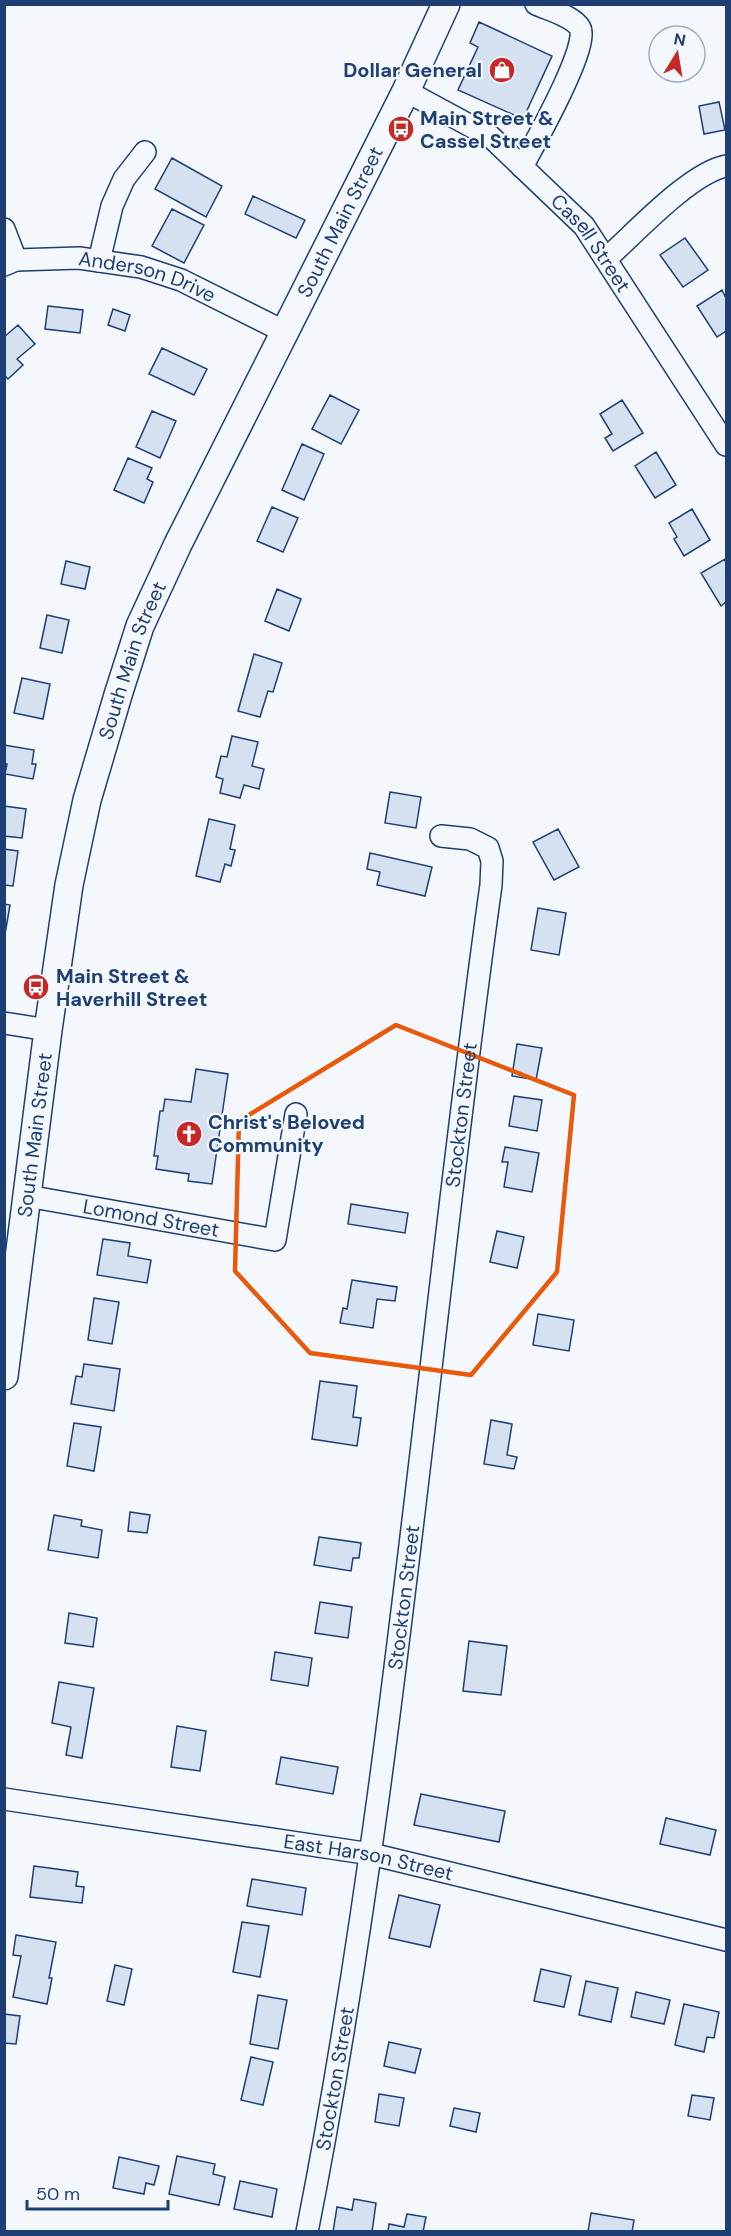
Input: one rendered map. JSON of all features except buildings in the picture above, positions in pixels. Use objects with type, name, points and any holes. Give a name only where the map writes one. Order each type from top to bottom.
[{"type":"main road","name":"South Main Street","points":[[4,1376],[69,885],[87,800],[140,626],[283,331],[406,91],[446,4]]},
{"type":"street","points":[[522,167],[551,112],[580,47],[582,34],[579,26],[536,4]]},
{"type":"street","name":"Casell Street","points":[[406,91],[491,137],[584,226],[726,445]]},
{"type":"street","points":[[99,261],[112,206],[124,179],[145,152]]},
{"type":"street","points":[[606,259],[677,195],[704,175],[726,166]]},
{"type":"street","points":[[4,229],[10,262]]},
{"type":"street","name":"Anderson Drive","points":[[10,262],[79,258],[141,267],[181,280],[283,331]]},
{"type":"street","name":"Stockton Street","points":[[307,2232],[333,2101],[371,1854],[492,885],[492,861],[488,848],[470,839],[441,836]]},
{"type":"street","points":[[4,1023],[48,1030]]},
{"type":"street","name":"Lomond Street","points":[[27,1196],[275,1240],[296,1114]]},
{"type":"street","name":"East Harson Street","points":[[4,1798],[371,1854],[726,1940]]},
{"type":"highlighted area","points":[[396,1025],[574,1095],[557,1272],[471,1375],[310,1353],[235,1271],[239,1121]]},
{"type":"place","name":"Dollar General","points":[[502,70]]},
{"type":"place","name":"Main Street & Cassel Street","points":[[401,129]]},
{"type":"place","name":"Main Street & Haverhill Street","points":[[36,987]]},
{"type":"place","name":"Christ's Beloved Community","points":[[189,1134]]}]
